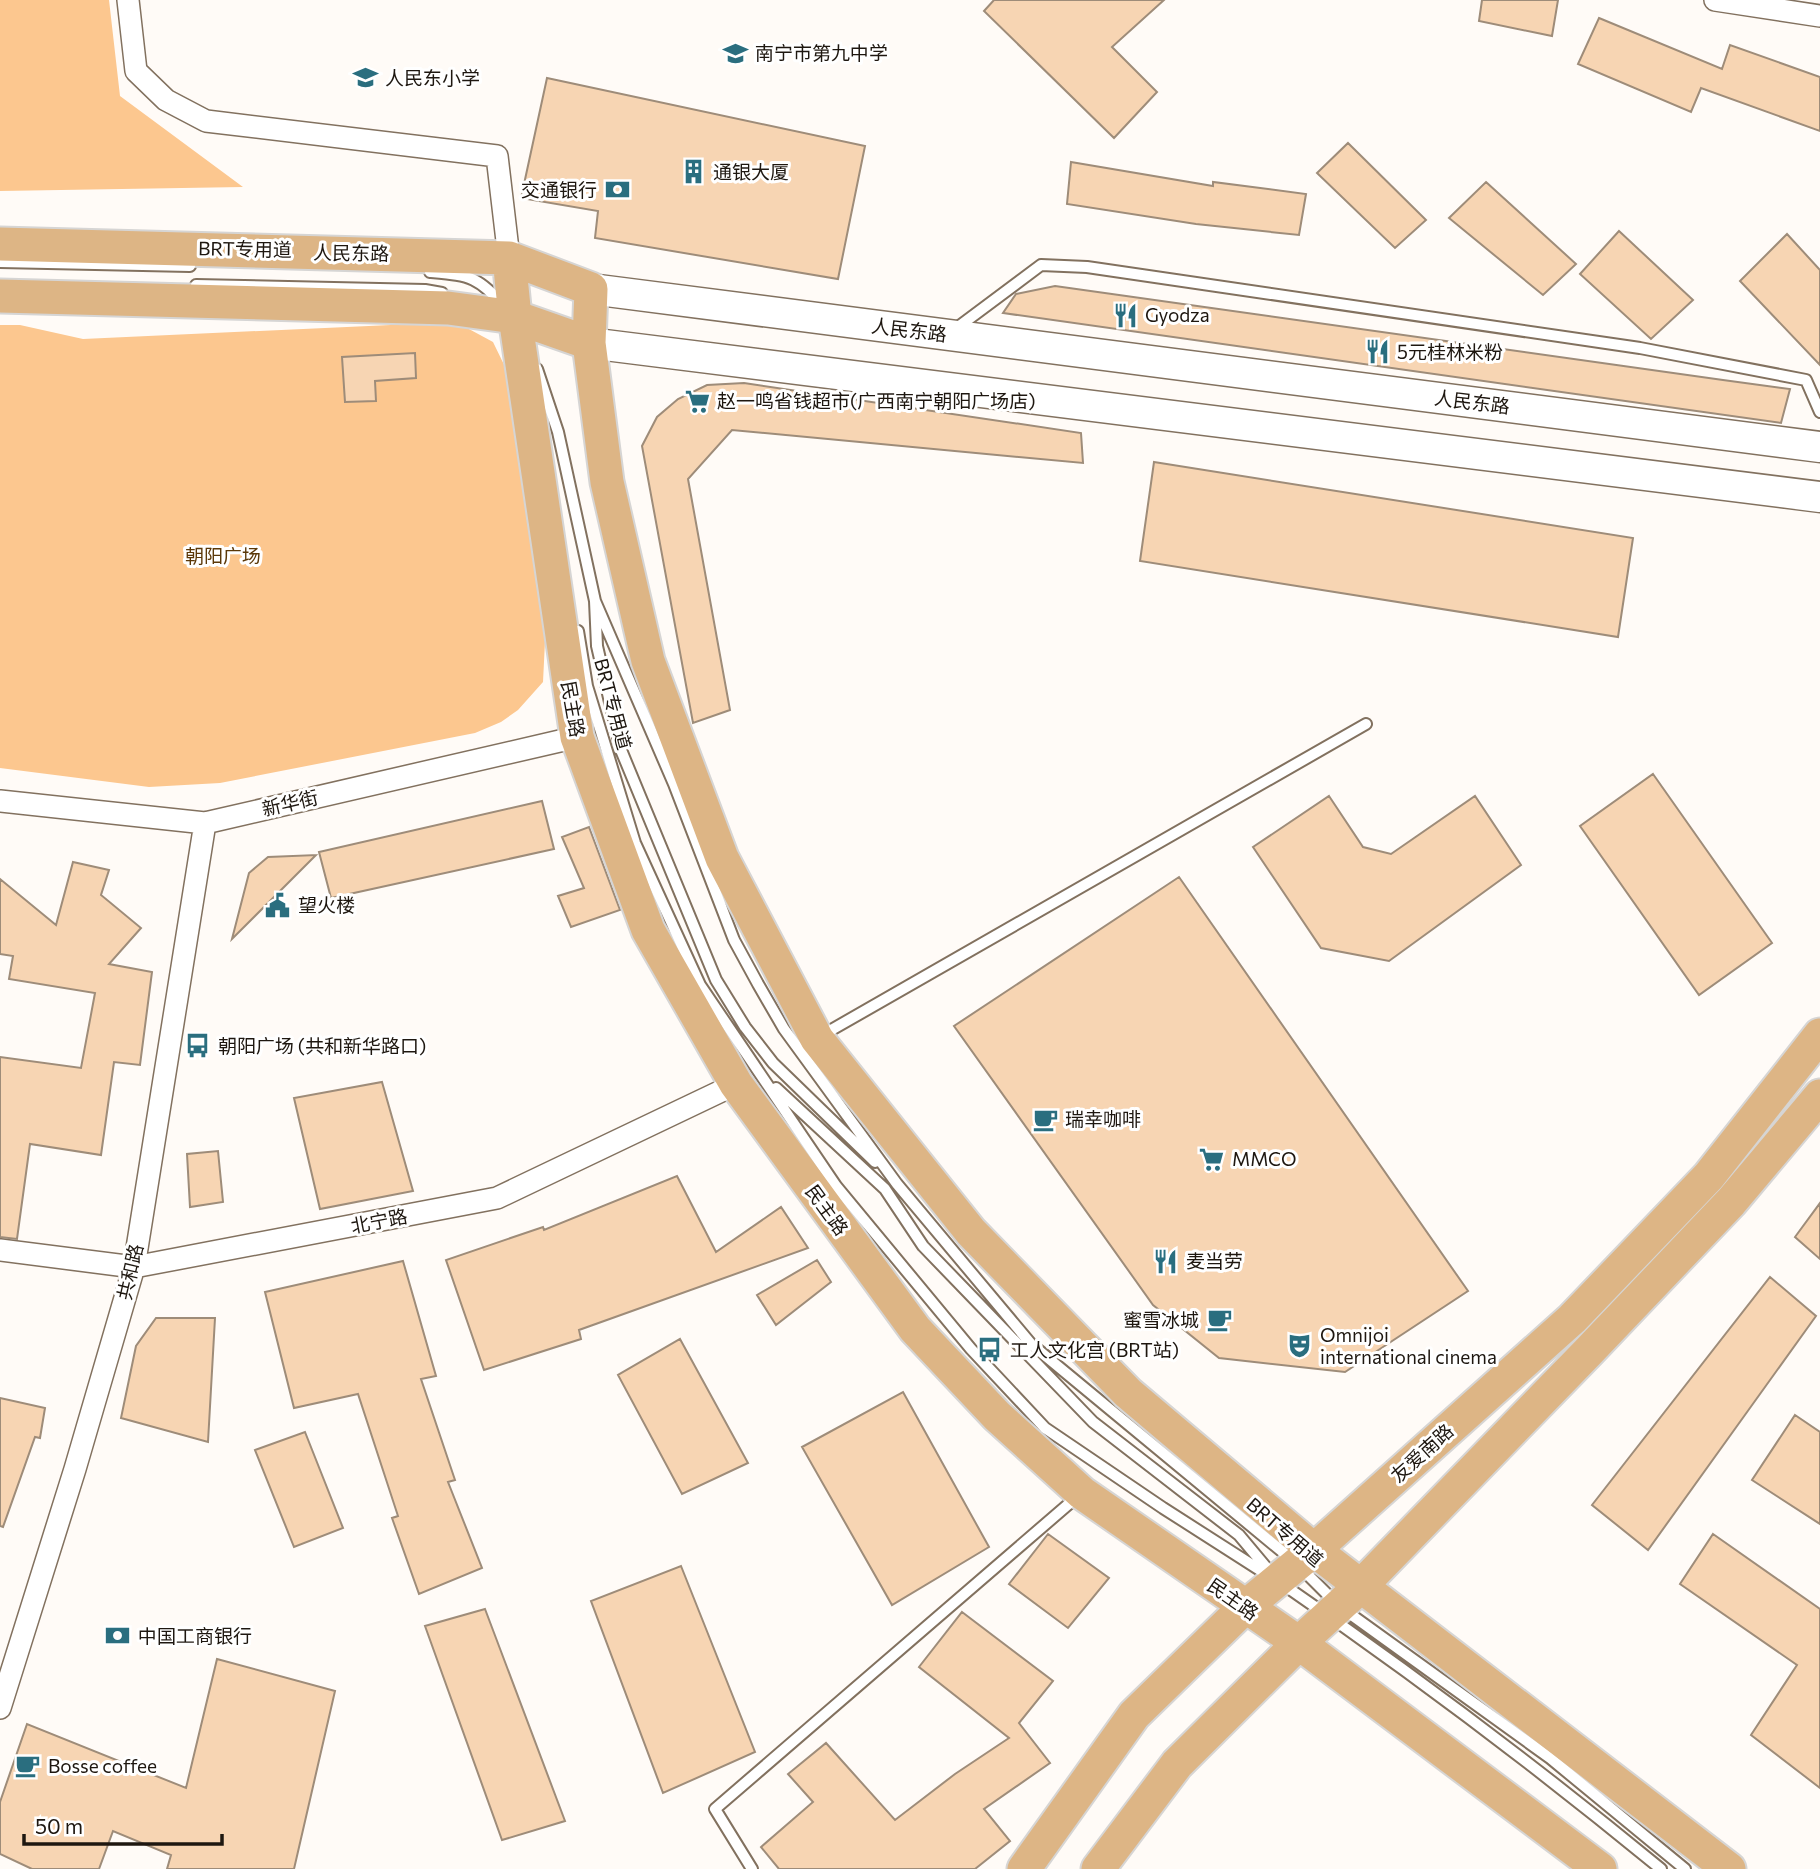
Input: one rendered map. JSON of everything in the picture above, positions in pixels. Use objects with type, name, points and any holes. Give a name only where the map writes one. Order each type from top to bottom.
[{"type":"main road","name":"人民东路","points":[[0,244],[509,258],[591,289],[1820,447]]},
{"type":"main road","name":"民主路","points":[[509,258],[514,317],[577,737],[648,930],[915,1329],[997,1416],[1082,1493],[1299,1643],[1600,1869]]},
{"type":"main road","points":[[591,289],[589,343],[607,482],[648,661],[722,858],[817,1039],[971,1232],[1296,1564],[1343,1602],[1729,1869]]},
{"type":"main road","points":[[0,296],[447,308],[514,317],[589,343],[1820,498]]},
{"type":"main road","name":"友爱南路","points":[[1024,1869],[1134,1715],[1245,1607],[1572,1319],[1709,1176],[1820,1035]]},
{"type":"main road","points":[[1098,1869],[1177,1764],[1343,1602],[1731,1202],[1820,1096]]},
{"type":"street","points":[[128,0],[136,71],[166,100],[206,121],[497,156],[509,258]]},
{"type":"street","points":[[1715,0],[1820,16]]},
{"type":"street","name":"新华街","points":[[0,802],[205,823],[577,737]]},
{"type":"street","name":"共和路","points":[[0,1708],[75,1469],[134,1268],[205,823]]},
{"type":"street","name":"北宁路","points":[[0,1250],[134,1268],[497,1198],[748,1078]]},
{"type":"lane","name":"BRT专用道","points":[[0,262],[205,266]]},
{"type":"lane","points":[[947,335],[1041,265],[1087,267],[1640,348],[1806,380],[1820,412]]},
{"type":"lane","name":"BRT专用道","points":[[423,271],[467,275],[486,286],[514,317],[539,374],[558,432],[595,601],[597,646],[621,750],[716,981],[745,1027],[773,1063],[897,1184]]},
{"type":"lane","name":"BRT专用道","points":[[178,284],[425,290],[451,295]]},
{"type":"lane","points":[[476,299],[514,317]]},
{"type":"lane","name":"BRT专用道","points":[[514,317],[538,402],[547,453]]},
{"type":"lane","name":"BRT专用道","points":[[595,601],[674,784],[734,940],[784,1029],[897,1184],[1031,1344],[1343,1602],[1550,1758],[1685,1869]]},
{"type":"lane","name":"BRT专用道","points":[[575,617],[587,686],[635,843],[748,1078],[971,1349],[1045,1427],[1163,1508],[1296,1564]]},
{"type":"lane","points":[[817,1039],[1366,724]]},
{"type":"lane","name":"BRT专用道","points":[[748,1078],[885,1189],[923,1246],[1093,1422],[1239,1535],[1296,1564]]},
{"type":"lane","points":[[752,1869],[715,1809],[1082,1493]]},
{"type":"lane","name":"BRT专用道","points":[[1343,1602],[1383,1652],[1556,1783],[1661,1869]]},
{"type":"green space","points":[[0,0],[109,0],[120,96],[243,187],[0,191]]},
{"type":"green space","name":"朝阳广场","points":[[456,322],[493,342],[511,379],[547,601],[543,682],[518,710],[501,722],[475,733],[220,783],[149,787],[0,768],[0,325],[20,325],[83,339]]},
{"type":"building","points":[[994,0],[1164,0],[1112,47],[1157,92],[1114,138],[984,11]]},
{"type":"building","points":[[1482,0],[1558,0],[1552,36],[1479,21]]},
{"type":"building","points":[[1599,18],[1722,69],[1730,45],[1820,77],[1820,131],[1701,88],[1691,112],[1578,64]]},
{"type":"building","name":"通银大厦","points":[[547,78],[865,146],[838,279],[595,238],[598,211],[521,198]]},
{"type":"building","points":[[1348,143],[1426,220],[1395,248],[1317,173]]},
{"type":"building","points":[[1071,162],[1213,186],[1213,182],[1306,194],[1299,235],[1196,224],[1067,204]]},
{"type":"building","points":[[1486,182],[1576,264],[1543,295],[1449,218]]},
{"type":"building","points":[[1619,231],[1693,300],[1651,339],[1580,274]]},
{"type":"building","points":[[1787,234],[1820,270],[1820,365],[1740,281]]},
{"type":"building","points":[[1055,286],[1790,389],[1781,423],[1003,313],[1016,294]]},
{"type":"building","points":[[415,353],[416,378],[375,381],[376,401],[345,402],[342,357]]},
{"type":"building","points":[[744,383],[1081,433],[1083,463],[732,430],[688,479],[730,710],[693,723],[642,446],[657,417],[678,399],[707,385]]},
{"type":"building","points":[[1154,462],[1633,538],[1618,637],[1140,561]]},
{"type":"building","points":[[1653,774],[1772,943],[1699,995],[1580,826]]},
{"type":"building","points":[[1329,796],[1363,847],[1391,854],[1475,796],[1521,865],[1389,961],[1321,948],[1253,847]]},
{"type":"building","points":[[542,801],[554,849],[331,898],[319,852]]},
{"type":"building","points":[[589,827],[620,910],[571,927],[558,896],[584,888],[562,837]]},
{"type":"building","points":[[316,855],[232,939],[249,873],[268,857]]},
{"type":"building","points":[[73,862],[109,870],[101,895],[141,928],[109,964],[152,972],[140,1065],[114,1062],[101,1155],[30,1144],[17,1239],[0,1237],[0,1057],[81,1068],[95,993],[9,979],[13,956],[0,954],[0,879],[56,925]]},
{"type":"building","name":"MMCO","points":[[1179,877],[1468,1291],[1345,1372],[1219,1358],[1153,1305],[954,1026]]},
{"type":"building","points":[[382,1082],[413,1191],[320,1209],[294,1098]]},
{"type":"building","points":[[218,1151],[223,1202],[190,1207],[187,1154]]},
{"type":"building","points":[[677,1176],[716,1252],[781,1207],[808,1248],[579,1330],[581,1339],[484,1370],[446,1260],[543,1227],[544,1230]]},
{"type":"building","points":[[1820,1203],[1820,1259],[1795,1237]]},
{"type":"building","points":[[817,1260],[831,1282],[776,1325],[757,1295]]},
{"type":"building","points":[[403,1261],[436,1376],[421,1379],[455,1480],[448,1482],[482,1568],[419,1594],[392,1518],[398,1516],[358,1394],[294,1408],[265,1292]]},
{"type":"building","points":[[1770,1277],[1816,1316],[1648,1550],[1592,1505]]},
{"type":"building","points":[[156,1318],[215,1318],[208,1442],[121,1418],[136,1346]]},
{"type":"building","points":[[680,1339],[748,1463],[682,1494],[618,1375]]},
{"type":"building","points":[[903,1392],[989,1547],[892,1605],[802,1447]]},
{"type":"building","points":[[0,1398],[45,1408],[40,1438],[35,1437],[3,1527],[0,1526]]},
{"type":"building","points":[[1795,1415],[1820,1432],[1820,1524],[1752,1480]]},
{"type":"building","points":[[305,1432],[343,1528],[294,1547],[255,1450]]},
{"type":"building","points":[[1048,1534],[1109,1578],[1068,1628],[1009,1584]]},
{"type":"building","points":[[1713,1534],[1820,1609],[1820,1788],[1751,1735],[1797,1665],[1680,1584]]},
{"type":"building","points":[[681,1566],[755,1752],[663,1793],[591,1601]]},
{"type":"building","points":[[485,1609],[565,1821],[502,1840],[425,1626]]},
{"type":"building","points":[[962,1612],[1053,1681],[1019,1723],[1050,1763],[984,1809],[1010,1841],[975,1869],[779,1869],[761,1847],[813,1802],[788,1774],[826,1743],[895,1820],[955,1774],[1009,1738],[919,1667]]},
{"type":"building","points":[[217,1659],[335,1691],[294,1869],[167,1869],[171,1855],[113,1831],[99,1869],[32,1869],[0,1854],[0,1802],[27,1724],[186,1788]]},
{"type":"place","name":"南宁市第九中学","points":[[735,53]]},
{"type":"place","name":"人民东小学","points":[[365,78]]},
{"type":"place","name":"通银大厦","points":[[693,172]]},
{"type":"place","name":"交通银行","points":[[617,190]]},
{"type":"place","name":"Gyodza","points":[[1125,315]]},
{"type":"place","name":"5元桂林米粉","points":[[1377,352]]},
{"type":"place","name":"赵一鸣省钱超市(广西南宁朝阳广场店)","points":[[697,401]]},
{"type":"place","name":"望火楼","points":[[278,905]]},
{"type":"place","name":"朝阳广场 (共和新华路口)","points":[[198,1046]]},
{"type":"place","name":"瑞幸咖啡","points":[[1045,1119]]},
{"type":"place","name":"MMCO","points":[[1212,1159]]},
{"type":"place","name":"麦当劳","points":[[1166,1261]]},
{"type":"place","name":"蜜雪冰城","points":[[1219,1320]]},
{"type":"place","name":"Omnijoi international cinema","points":[[1300,1346]]},
{"type":"place","name":"工人文化宫 (BRT站)","points":[[990,1350]]},
{"type":"place","name":"中国工商银行","points":[[118,1636]]},
{"type":"place","name":"Bosse coffee","points":[[28,1766]]}]
